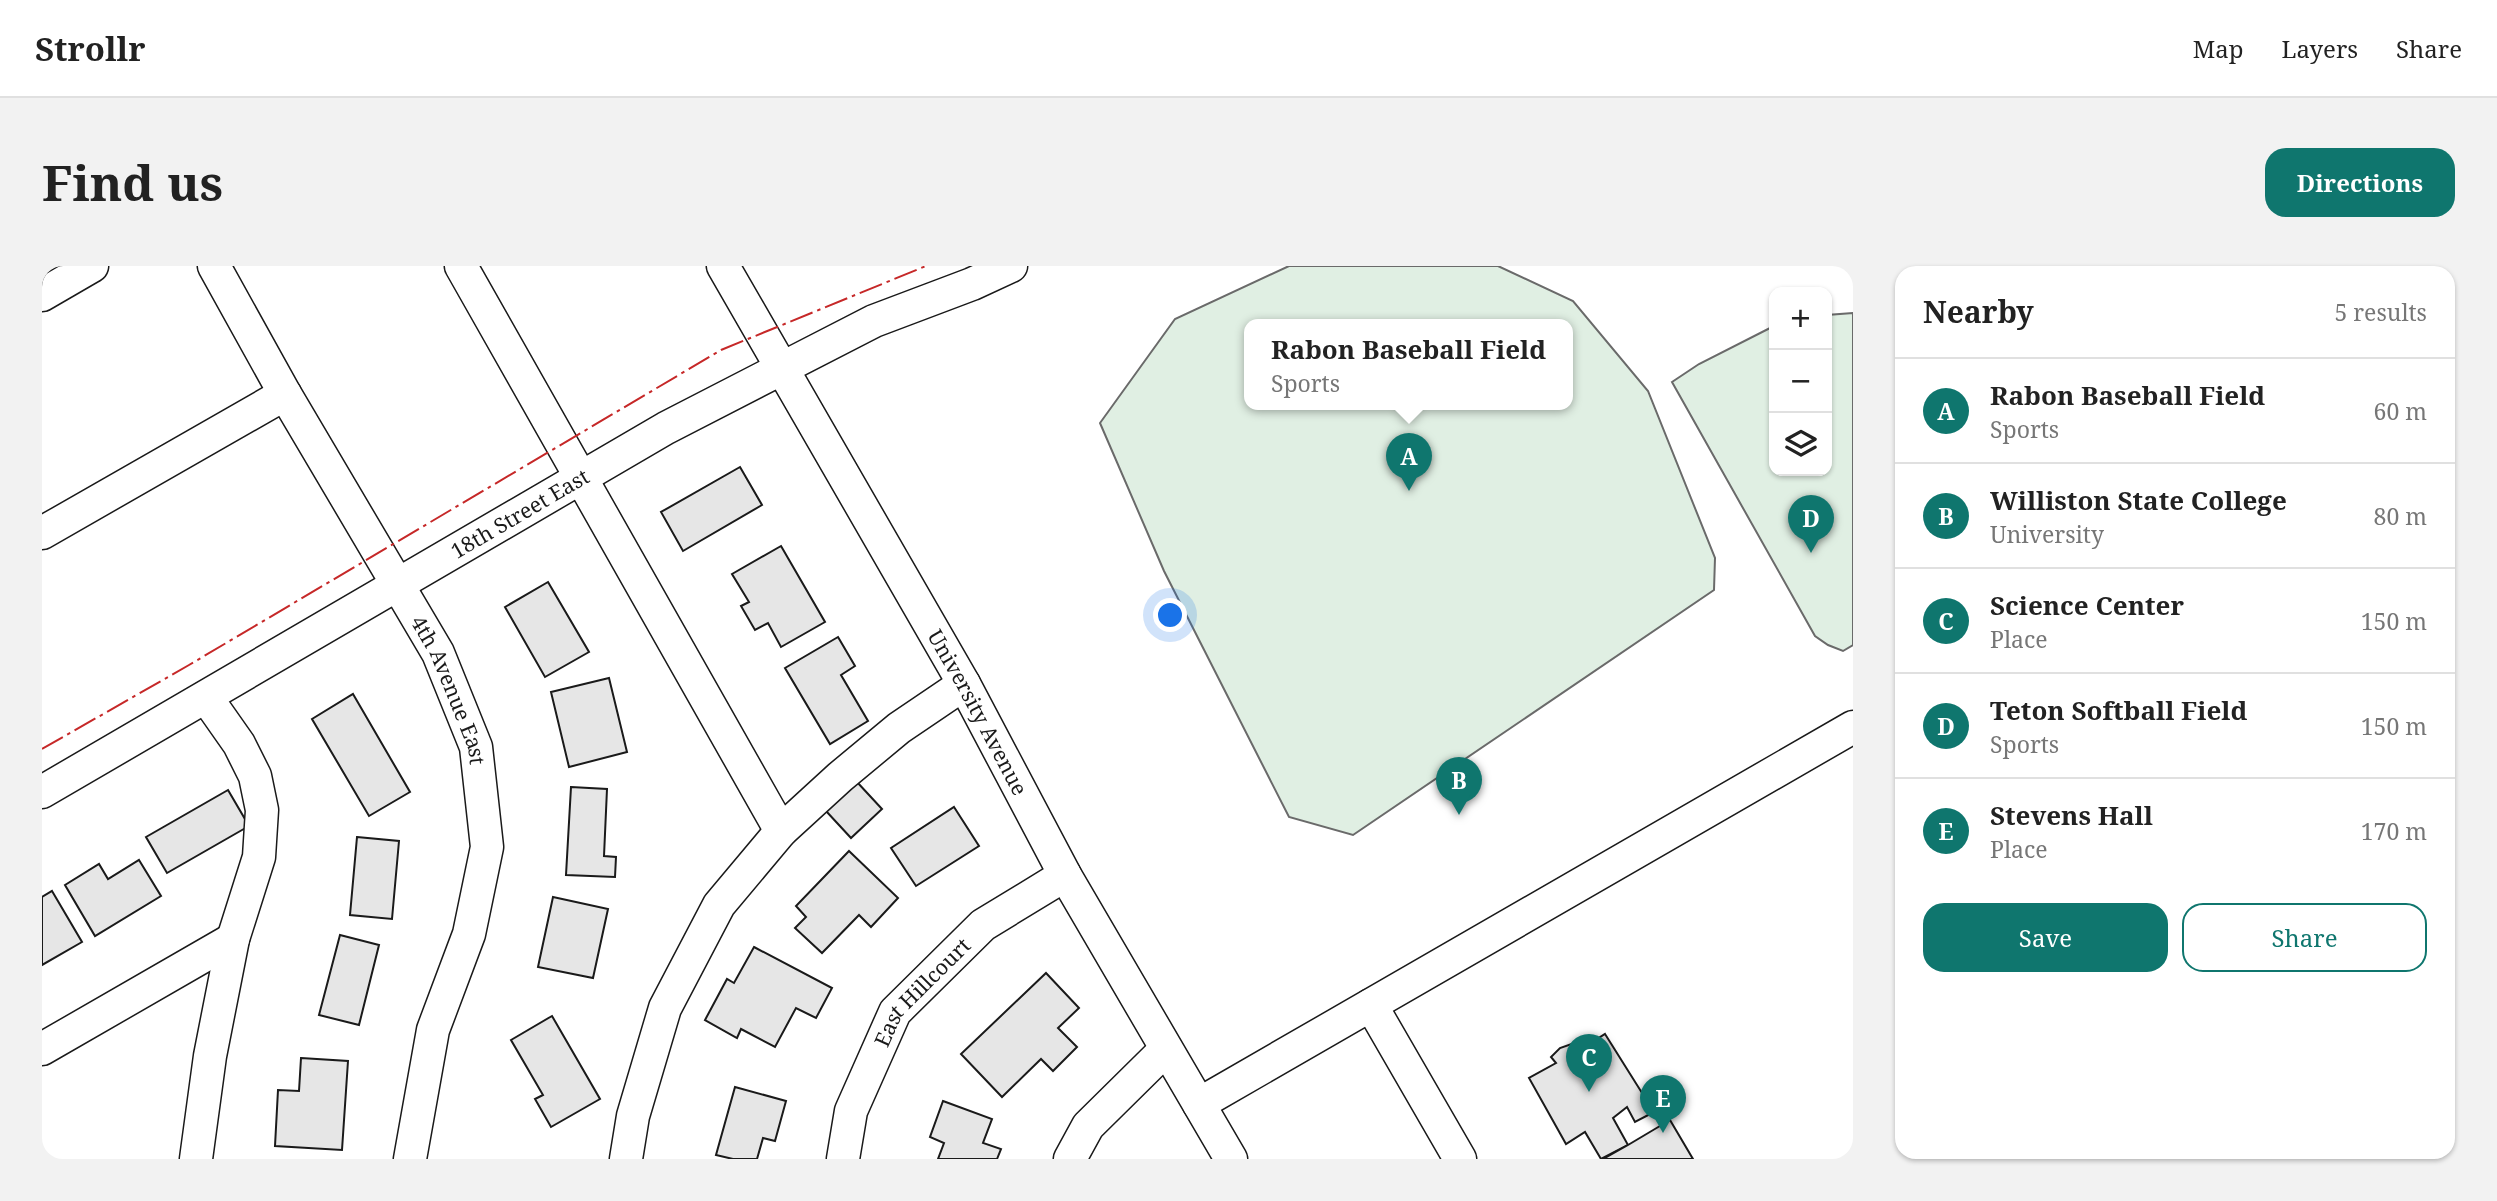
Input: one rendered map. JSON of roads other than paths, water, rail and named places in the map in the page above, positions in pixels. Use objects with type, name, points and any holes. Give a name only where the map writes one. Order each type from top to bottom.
[{"type":"street","points":[[42,295],[92,266]]},
{"type":"street","name":"4th Avenue East","points":[[214,266],[285,394],[438,653],[476,747],[487,847],[469,934],[433,1030],[410,1159]]},
{"type":"street","points":[[461,266],[781,831]]},
{"type":"street","name":"University Avenue","points":[[723,266],[964,684],[1065,875],[1231,1159]]},
{"type":"street","name":"18th Street East","points":[[42,792],[666,428],[874,321],[1004,268]]},
{"type":"street","points":[[42,533],[285,394]]},
{"type":"street","points":[[626,1159],[633,1116],[665,1009],[719,905],[781,831],[840,777],[899,727],[964,684]]},
{"type":"street","points":[[195,1159],[210,1056],[233,939],[259,857],[262,810],[255,776],[245,755],[206,696]]},
{"type":"street","points":[[1199,1104],[1853,727]]},
{"type":"street","name":"East Hillcourt","points":[[843,1159],[851,1111],[895,1012],[983,925],[1065,875]]},
{"type":"street","points":[[42,1049],[233,939]]},
{"type":"street","points":[[1371,1005],[1460,1159]]},
{"type":"street","points":[[1070,1159],[1088,1126],[1166,1049]]},
{"type":"place","name":"Rabon Baseball Field","points":[[1409,491]]},
{"type":"place","name":"Teton Softball Field","points":[[1811,553]]},
{"type":"place","name":"Williston State College","points":[[1459,815]]},
{"type":"place","name":"Science Center","points":[[1589,1092]]},
{"type":"place","name":"Stevens Hall","points":[[1663,1133]]}]
